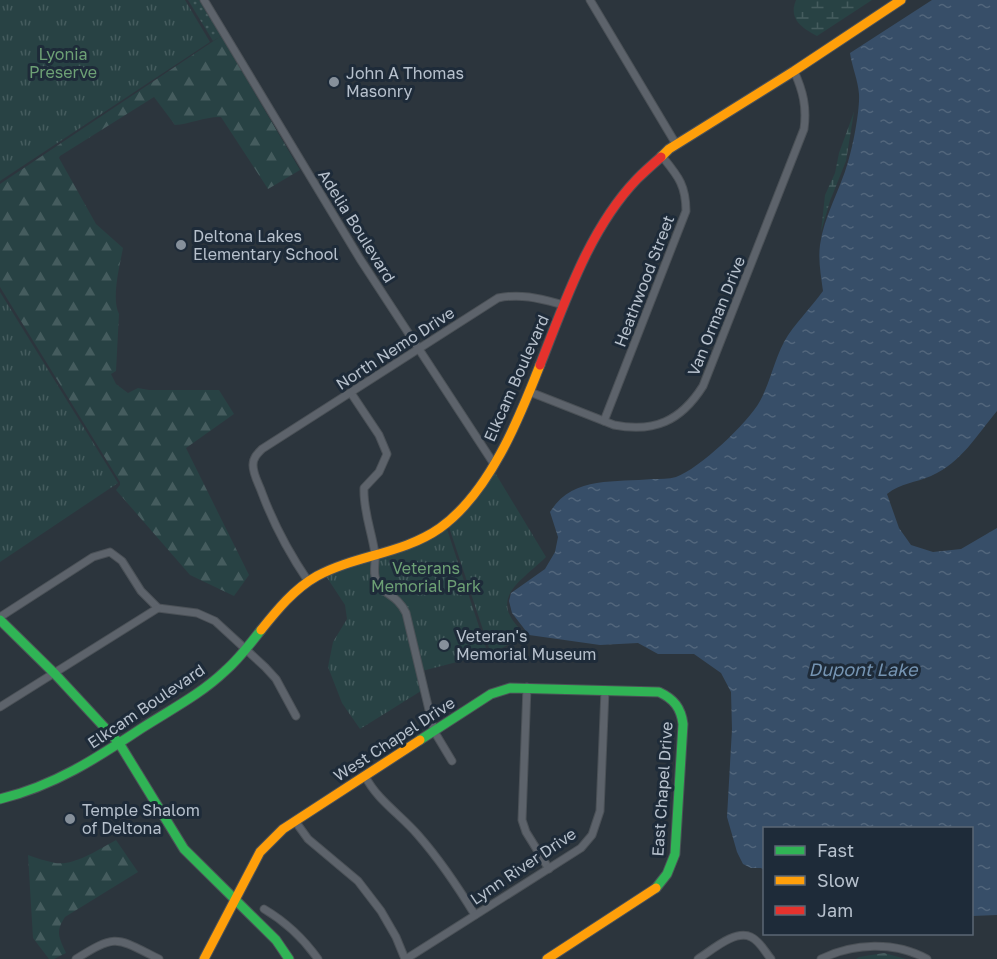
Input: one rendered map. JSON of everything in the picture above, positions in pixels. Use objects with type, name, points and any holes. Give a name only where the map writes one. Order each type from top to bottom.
[{"type":"street","name":"Adelia Boulevard","points":[[204,0],[360,259],[494,464]]},
{"type":"street","points":[[590,0],[676,144]]},
{"type":"street","name":"Elkcam Boulevard","points":[[0,799],[22,794],[68,776],[198,693],[234,663],[291,596],[308,581],[338,567],[397,549],[432,534],[452,518],[494,464],[530,392],[564,305],[610,212],[634,180],[676,144],[794,71],[902,0]]},
{"type":"street","name":"Van Orman Drive","points":[[530,392],[604,421],[629,428],[655,426],[671,420],[695,400],[703,386],[804,129],[803,91],[794,71]]},
{"type":"street","name":"Heathwood Street","points":[[604,421],[686,211],[686,193],[679,177],[661,155]]},
{"type":"street","name":"North Nemo Drive","points":[[308,581],[285,547],[273,522],[255,474],[256,455],[498,298],[514,294],[564,305]]},
{"type":"street","points":[[351,393],[379,435],[387,454],[379,472],[364,489],[363,503],[375,556],[374,569],[378,585],[401,603],[406,613],[434,731],[452,761]]},
{"type":"street","points":[[289,959],[276,940],[237,899],[184,849],[119,743],[0,619],[93,557],[110,552],[122,561],[141,591],[158,608],[197,613],[216,621],[276,679],[296,716]]},
{"type":"street","points":[[0,707],[158,608]]},
{"type":"street","points":[[527,687],[522,820],[526,832],[549,869]]},
{"type":"street","name":"West Chapel Drive","points":[[204,959],[260,852],[283,829],[491,694],[510,688],[527,687],[659,692],[670,696],[676,702]]},
{"type":"street","name":"Lynn River Drive","points":[[406,959],[549,869],[580,848],[592,835],[600,811],[605,690]]},
{"type":"street","name":"East Chapel Drive","points":[[547,959],[654,890],[663,881],[672,864],[675,854],[683,724],[682,714],[676,702]]},
{"type":"street","points":[[365,776],[380,797],[417,833],[441,862],[475,915]]},
{"type":"street","points":[[295,821],[308,839],[358,880],[381,911],[406,959]]},
{"type":"street","points":[[264,909],[282,920],[318,959]]},
{"type":"street","points":[[698,959],[733,937],[742,935],[751,936],[771,959]]},
{"type":"street","points":[[76,959],[103,942],[118,941],[128,943],[159,959]]},
{"type":"street","points":[[822,959],[835,952],[871,946],[896,948],[919,954],[927,959]]},
{"type":"green space","name":"Lyonia Preserve","points":[[0,0],[185,0],[210,42],[0,181]]},
{"type":"green space","points":[[188,0],[199,0],[221,36],[213,41]]},
{"type":"green space","points":[[796,0],[872,0],[817,36],[806,30],[795,18]]},
{"type":"green space","points":[[221,36],[300,170],[268,189],[221,117],[175,125],[154,97],[59,158],[96,224],[123,248],[116,291],[119,314],[116,371],[111,374],[116,384],[128,393],[138,388],[219,390],[234,414],[186,448],[249,575],[234,596],[190,575],[116,490],[120,482],[0,287],[0,184]]},
{"type":"green space","points":[[854,112],[846,161],[830,201],[821,232],[825,195],[835,173],[839,153]]},
{"type":"green space","points":[[0,292],[118,483],[0,562]]},
{"type":"green space","points":[[494,471],[546,557],[517,584],[507,602],[508,611],[514,622],[526,635],[502,648],[490,651],[449,527],[464,513]]},
{"type":"green space","name":"Veterans Memorial Park","points":[[446,526],[488,654],[422,671],[408,611],[401,600],[382,584],[379,578],[378,560]]},
{"type":"green space","points":[[372,560],[372,578],[376,586],[393,599],[403,613],[421,691],[360,729],[342,703],[328,667],[333,642],[347,619],[345,605],[326,576]]},
{"type":"green space","points":[[116,840],[138,872],[65,917],[59,935],[66,953],[49,959],[33,938],[28,855],[55,863],[71,862]]},
{"type":"green space","points":[[884,953],[906,959],[856,959],[859,957]]},
{"type":"water","name":"Dupont Lake","points":[[932,0],[997,0],[997,411],[968,448],[942,470],[903,485],[887,494],[899,528],[911,545],[933,552],[961,549],[997,528],[997,915],[973,916],[973,827],[763,827],[763,869],[751,868],[743,864],[737,852],[727,817],[732,729],[731,692],[721,673],[694,654],[658,654],[638,643],[600,645],[529,635],[512,613],[509,601],[511,593],[545,569],[555,552],[558,537],[550,512],[559,500],[583,486],[596,483],[676,477],[710,455],[734,433],[760,401],[784,342],[823,291],[819,256],[822,234],[848,162],[859,101],[850,53]]},
{"type":"traffic: fast","points":[[0,620],[55,674],[119,743],[184,849],[276,940],[289,959]]},
{"type":"traffic: fast","points":[[0,799],[39,787],[74,770],[185,701],[206,687],[230,666],[261,630]]},
{"type":"traffic: fast","points":[[420,740],[491,694],[510,688],[659,692],[664,695],[673,701],[681,713],[683,724],[675,854],[667,874],[656,888]]},
{"type":"traffic: slow","points":[[661,157],[669,149],[794,71],[901,0]]},
{"type":"traffic: slow","points":[[261,630],[293,594],[317,576],[347,563],[411,544],[440,528],[458,513],[488,475],[500,454],[540,365]]},
{"type":"traffic: slow","points":[[204,959],[260,852],[283,829],[420,740]]},
{"type":"traffic: slow","points":[[547,959],[656,888]]},
{"type":"traffic: jam","points":[[540,365],[580,267],[605,220],[637,179],[661,157]]},
{"type":"place","name":"John A Thomas Masonry","points":[[334,82]]},
{"type":"place","name":"Deltona Lakes Elementary School","points":[[181,245]]},
{"type":"place","name":"Veteran's Memorial Museum","points":[[444,645]]},
{"type":"place","name":"Temple Shalom of Deltona","points":[[70,819]]}]
